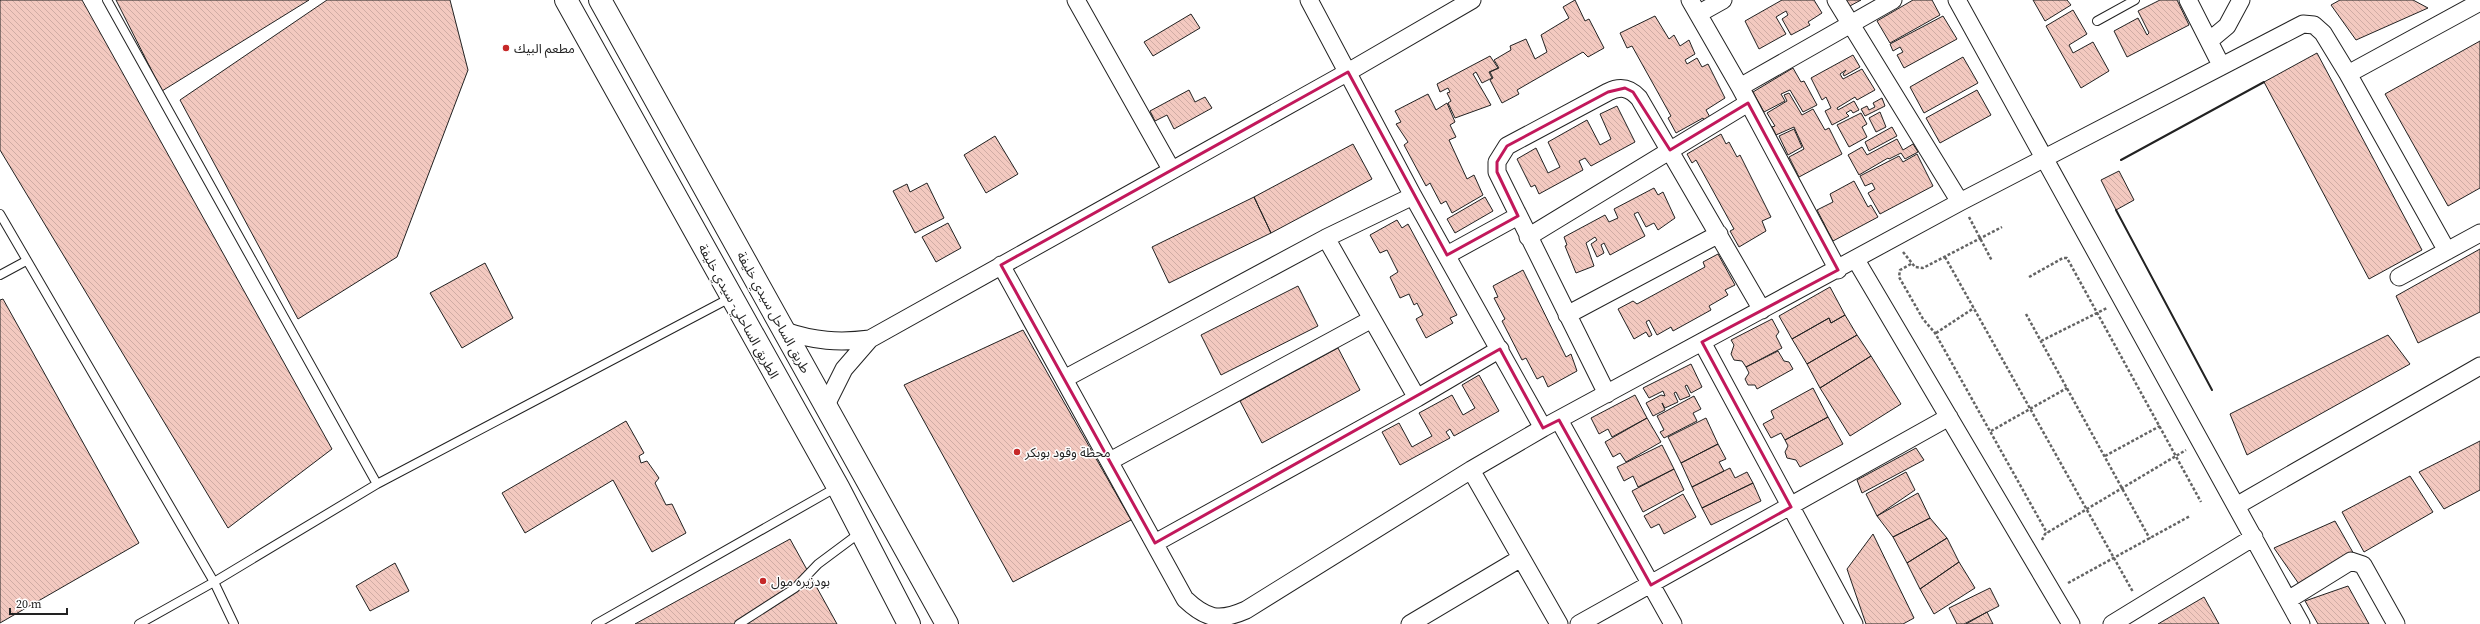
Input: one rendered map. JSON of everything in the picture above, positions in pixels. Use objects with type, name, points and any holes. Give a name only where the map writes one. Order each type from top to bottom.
[{"type":"highway","name":"الطريق الساحلي- سيدي خليفة","points":[[566,0],[838,487],[909,624]]},
{"type":"highway","name":"طريق الساحل سيدي خليفة","points":[[600,0],[947,624]]},
{"type":"street","points":[[1076,0],[1172,169]]},
{"type":"street","points":[[1309,0],[1413,196],[1544,428]]},
{"type":"street","points":[[826,405],[844,369],[870,339],[1348,72],[1472,0]]},
{"type":"street","points":[[1723,0],[1694,7],[1740,87],[1838,270]]},
{"type":"street","points":[[1836,0],[1960,202]]},
{"type":"street","points":[[1740,87],[1893,0]]},
{"type":"street","points":[[1957,0],[2301,624]]},
{"type":"street","points":[[2188,0],[2221,66]]},
{"type":"street","points":[[2209,41],[2227,26],[2241,0]]},
{"type":"street","points":[[2348,74],[2480,2]]},
{"type":"street","points":[[1001,265],[1185,599],[1198,611],[1214,617],[1230,617],[1246,610],[1471,470],[1558,420],[1838,270],[1960,202],[2297,26],[2308,24],[2319,28],[2348,74],[2447,251]]},
{"type":"street","points":[[1607,394],[1497,172],[1497,162],[1501,153],[1507,146],[1616,88],[1625,88],[1633,92],[1670,150],[1762,310]]},
{"type":"street","points":[[1528,236],[1748,103]]},
{"type":"street","points":[[1064,379],[1326,238],[1413,196]]},
{"type":"street","points":[[1447,255],[1518,216]]},
{"type":"street","points":[[2399,277],[2480,233]]},
{"type":"street","points":[[1568,315],[1718,234]]},
{"type":"street","points":[[1326,238],[1417,398]]},
{"type":"street","points":[[1856,260],[2071,624]]},
{"type":"street","points":[[1110,462],[1372,319]]},
{"type":"street","points":[[785,331],[805,338],[827,342],[848,342],[870,339]]},
{"type":"street","points":[[1702,342],[1854,624]]},
{"type":"street","points":[[1155,543],[1417,398],[1500,349]]},
{"type":"street","points":[[2236,506],[2480,366]]},
{"type":"street","points":[[1579,624],[1651,586],[1949,417]]},
{"type":"street","points":[[1558,420],[1673,624]]},
{"type":"street","points":[[1471,470],[1559,624]]},
{"type":"street","points":[[2113,624],[2254,537]]},
{"type":"street","points":[[1410,624],[1521,558]]},
{"type":"street","points":[[2288,600],[2351,561],[2363,565],[2396,624]]},
{"type":"lane","points":[[107,0],[377,484]]},
{"type":"lane","points":[[2097,21],[2135,0]]},
{"type":"lane","points":[[0,214],[214,582],[234,624]]},
{"type":"lane","points":[[0,276],[26,261]]},
{"type":"lane","points":[[139,624],[214,582],[377,484],[732,297]]},
{"type":"lane","points":[[596,624],[838,487]]},
{"type":"lane","points":[[739,624],[795,588],[818,564],[861,532]]},
{"type":"path","points":[[1960,202],[1992,261]]},
{"type":"path","points":[[1893,239],[1911,264],[1923,268],[2002,227]]},
{"type":"path","points":[[1945,257],[2141,606]]},
{"type":"path","points":[[2029,277],[2063,258],[2067,258],[2201,502]]},
{"type":"path","points":[[1911,264],[1900,270],[1899,277],[1923,319],[1936,333],[2047,533]]},
{"type":"path","points":[[2042,341],[2123,301]]},
{"type":"path","points":[[1936,333],[1974,308]]},
{"type":"path","points":[[2026,314],[2150,539]]},
{"type":"path","points":[[1991,431],[2067,388]]},
{"type":"path","points":[[2105,456],[2160,426]]},
{"type":"path","points":[[2043,542],[2043,537],[2047,533],[2201,442]]},
{"type":"path","points":[[2064,580],[2068,583],[2073,582],[2190,516]]},
{"type":"highlighted area","points":[[1348,72],[1447,255],[1518,216],[1497,172],[1497,162],[1507,146],[1608,92],[1625,88],[1633,92],[1670,150],[1748,103],[1838,270],[1702,342],[1791,507],[1651,585],[1559,420],[1543,428],[1500,349],[1155,543],[1001,265]]},
{"type":"building","points":[[0,0],[82,0],[332,449],[228,528],[0,150]]},
{"type":"building","points":[[116,0],[309,0],[162,91]]},
{"type":"building","points":[[327,0],[450,0],[468,70],[397,257],[298,319],[180,100]]},
{"type":"building","points":[[1575,0],[1585,21],[1589,19],[1604,48],[1588,57],[1583,52],[1517,90],[1519,94],[1502,103],[1490,80],[1493,78],[1490,72],[1499,68],[1494,60],[1511,50],[1510,46],[1526,39],[1535,59],[1547,52],[1541,35],[1569,18],[1563,7]]},
{"type":"building","points":[[1782,0],[1814,0],[1822,13],[1808,22],[1810,25],[1791,35],[1782,19],[1788,15],[1786,11],[1776,17],[1786,34],[1759,49],[1745,21]]},
{"type":"building","points":[[1845,0],[1861,0],[1848,7]]},
{"type":"building","points":[[1913,0],[1932,0],[1940,15],[1890,43],[1877,21]]},
{"type":"building","points":[[2033,0],[2067,0],[2071,5],[2045,21]]},
{"type":"building","points":[[2160,0],[2177,0],[2189,25],[2127,57],[2114,31],[2138,18],[2147,35],[2149,33],[2138,11]]},
{"type":"building","points":[[2340,0],[2413,0],[2428,8],[2356,40],[2331,5]]},
{"type":"building","points":[[2073,10],[2087,34],[2069,45],[2073,53],[2093,42],[2109,71],[2081,88],[2046,26]]},
{"type":"building","points":[[1191,14],[1200,28],[1153,56],[1144,42]]},
{"type":"building","points":[[1655,16],[1669,39],[1674,35],[1680,46],[1689,40],[1695,54],[1685,60],[1687,64],[1697,58],[1702,67],[1708,64],[1725,98],[1706,110],[1711,119],[1705,122],[1703,118],[1676,133],[1668,118],[1671,116],[1632,46],[1627,48],[1620,33]]},
{"type":"building","points":[[1943,16],[1957,39],[1904,68],[1897,55],[1903,52],[1900,47],[1893,51],[1890,44]]},
{"type":"building","points":[[2480,41],[2480,188],[2448,206],[2385,94]]},
{"type":"building","points":[[2317,53],[2422,250],[2369,279],[2264,82]]},
{"type":"building","points":[[1853,55],[1860,67],[1844,76],[1843,74],[1846,70],[1840,74],[1843,79],[1862,69],[1875,90],[1857,100],[1855,97],[1837,108],[1838,110],[1854,101],[1859,110],[1853,113],[1851,110],[1846,113],[1849,116],[1832,125],[1825,111],[1831,108],[1826,97],[1822,100],[1811,78]]},
{"type":"building","points":[[1490,56],[1498,68],[1489,72],[1492,78],[1482,83],[1476,72],[1473,74],[1491,105],[1455,118],[1448,103],[1451,101],[1447,93],[1450,92],[1448,88],[1440,92],[1437,84]]},
{"type":"building","points":[[1963,57],[1978,83],[1924,113],[1910,87]]},
{"type":"building","points":[[1793,68],[1801,82],[1804,81],[1817,105],[1803,112],[1790,90],[1781,94],[1785,101],[1764,112],[1753,92]]},
{"type":"building","points":[[1189,90],[1195,102],[1205,97],[1212,108],[1174,129],[1167,115],[1155,121],[1150,111]]},
{"type":"building","points":[[1977,90],[1991,115],[1940,143],[1926,118]]},
{"type":"building","points":[[1789,93],[1802,115],[1813,109],[1825,130],[1829,128],[1842,154],[1799,177],[1789,157],[1804,149],[1794,127],[1776,135],[1772,127],[1775,126],[1767,113],[1787,101],[1784,95]]},
{"type":"building","points":[[1428,94],[1436,110],[1447,103],[1455,122],[1450,125],[1456,137],[1449,140],[1467,179],[1474,175],[1483,195],[1452,213],[1446,201],[1441,204],[1430,183],[1426,186],[1404,145],[1408,142],[1396,124],[1401,122],[1395,111]]},
{"type":"building","points":[[1882,98],[1885,106],[1865,116],[1861,109],[1867,106],[1869,110],[1875,107],[1873,103]]},
{"type":"building","points":[[1617,106],[1635,142],[1591,166],[1585,158],[1579,161],[1583,170],[1539,194],[1535,185],[1531,187],[1517,159],[1536,148],[1548,173],[1560,167],[1548,142],[1587,120],[1600,145],[1611,139],[1600,114]]},
{"type":"building","points":[[1880,112],[1886,127],[1876,132],[1869,118]]},
{"type":"building","points":[[1861,113],[1867,124],[1862,127],[1867,137],[1849,147],[1837,125]]},
{"type":"building","points":[[1892,127],[1897,136],[1869,151],[1865,142]]},
{"type":"building","points":[[1794,129],[1802,147],[1788,155],[1779,136]]},
{"type":"building","points":[[1721,134],[1726,144],[1729,142],[1737,157],[1740,155],[1771,217],[1762,221],[1766,231],[1739,247],[1730,231],[1734,229],[1696,160],[1692,163],[1687,154]]},
{"type":"building","points":[[995,136],[1018,174],[986,193],[964,155]]},
{"type":"building","points":[[1897,139],[1903,150],[1913,144],[1918,152],[1905,159],[1901,153],[1889,159],[1888,158],[1859,175],[1848,155],[1862,147],[1867,155]]},
{"type":"building","points":[[1353,144],[1372,179],[1271,233],[1254,197]]},
{"type":"building","points":[[1917,154],[1933,186],[1880,214],[1868,193],[1875,189],[1872,183],[1865,186],[1860,176],[1899,156],[1903,162]]},
{"type":"building","points":[[2119,171],[2134,200],[2116,210],[2101,180]]},
{"type":"building","points":[[1854,181],[1868,207],[1871,205],[1878,217],[1833,241],[1817,210],[1833,202],[1830,194]]},
{"type":"building","points":[[927,183],[944,218],[915,233],[893,191],[907,184],[910,192]]},
{"type":"building","points":[[1654,188],[1658,195],[1663,192],[1675,218],[1658,230],[1654,223],[1646,227],[1638,212],[1634,214],[1645,236],[1610,255],[1604,243],[1601,245],[1604,253],[1597,257],[1591,244],[1597,240],[1595,237],[1586,243],[1594,266],[1576,273],[1565,246],[1567,245],[1564,237],[1605,215],[1609,222],[1618,218],[1614,209]]},
{"type":"building","points":[[1254,197],[1271,233],[1169,283],[1152,247]]},
{"type":"building","points":[[1485,197],[1493,211],[1455,233],[1447,219]]},
{"type":"building","points":[[1397,220],[1402,228],[1408,224],[1457,315],[1450,318],[1453,323],[1426,338],[1416,319],[1423,315],[1417,303],[1414,305],[1409,294],[1400,298],[1390,277],[1398,272],[1387,250],[1380,253],[1370,235]]},
{"type":"building","points":[[948,223],[961,248],[936,262],[922,237]]},
{"type":"building","points":[[2480,249],[2480,312],[2418,343],[2396,296]]},
{"type":"building","points":[[1718,254],[1735,285],[1725,290],[1728,295],[1709,306],[1711,310],[1673,331],[1671,327],[1657,335],[1649,320],[1646,322],[1652,335],[1649,337],[1646,332],[1634,339],[1618,309],[1633,301],[1637,304],[1705,267],[1703,262]]},
{"type":"building","points":[[485,263],[513,318],[462,348],[430,293]]},
{"type":"building","points":[[1523,270],[1566,357],[1571,354],[1577,371],[1548,387],[1543,376],[1537,379],[1526,358],[1522,360],[1502,321],[1505,319],[1494,298],[1498,297],[1493,286]]},
{"type":"building","points":[[1298,286],[1318,326],[1221,375],[1201,335]]},
{"type":"building","points":[[1830,287],[1845,315],[1831,323],[1829,318],[1792,339],[1779,316]]},
{"type":"building","points":[[3,299],[139,543],[0,623],[0,300]]},
{"type":"building","points":[[1845,315],[1857,335],[1807,364],[1792,339],[1829,318],[1831,323]]},
{"type":"building","points":[[1772,319],[1779,332],[1776,336],[1782,348],[1746,367],[1742,361],[1734,360],[1731,354],[1734,345],[1731,340]]},
{"type":"building","name":"محطة وقود بوبكر","points":[[1023,330],[1131,520],[1013,582],[904,385]]},
{"type":"building","points":[[1857,335],[1871,356],[1820,388],[1807,364]]},
{"type":"building","points":[[2388,335],[2410,364],[2247,455],[2230,414]]},
{"type":"building","points":[[1338,348],[1360,390],[1262,443],[1240,401]]},
{"type":"building","points":[[1778,351],[1784,361],[1789,362],[1793,369],[1757,389],[1755,385],[1748,385],[1745,379],[1749,373],[1746,367]]},
{"type":"building","points":[[1871,356],[1901,404],[1850,436],[1820,388]]},
{"type":"building","points":[[1691,364],[1702,387],[1691,393],[1687,385],[1685,386],[1690,396],[1680,400],[1676,392],[1674,393],[1678,402],[1665,408],[1662,403],[1665,410],[1653,416],[1646,403],[1661,395],[1665,396],[1663,391],[1649,398],[1643,388]]},
{"type":"building","points":[[1479,375],[1499,411],[1454,436],[1450,429],[1446,432],[1450,438],[1400,465],[1382,432],[1399,423],[1412,447],[1432,436],[1419,413],[1452,395],[1463,415],[1475,408],[1462,385]]},
{"type":"building","points":[[1813,388],[1828,417],[1785,440],[1781,433],[1771,438],[1763,424],[1774,418],[1771,411]]},
{"type":"building","points":[[1635,395],[1647,418],[1612,437],[1608,429],[1599,434],[1591,418]]},
{"type":"building","points":[[1694,396],[1701,409],[1693,413],[1697,421],[1664,438],[1660,432],[1664,430],[1657,416]]},
{"type":"building","points":[[1828,417],[1843,444],[1800,467],[1796,460],[1787,458],[1785,452],[1788,446],[1785,440]]},
{"type":"building","points":[[1647,418],[1661,442],[1626,462],[1620,453],[1613,457],[1605,442]]},
{"type":"building","points":[[1706,418],[1718,444],[1681,463],[1668,437]]},
{"type":"building","points":[[626,421],[644,453],[639,456],[641,463],[647,461],[659,478],[655,483],[666,505],[672,504],[686,533],[652,552],[613,480],[525,533],[502,493]]},
{"type":"building","points":[[2480,441],[2480,490],[2444,509],[2419,472]]},
{"type":"building","points":[[1718,444],[1726,459],[1719,462],[1724,471],[1692,487],[1681,463]]},
{"type":"building","points":[[1662,445],[1674,469],[1638,487],[1633,476],[1624,481],[1617,467]]},
{"type":"building","points":[[1916,448],[1924,460],[1862,493],[1857,480]]},
{"type":"building","points":[[1730,468],[1735,478],[1747,472],[1753,483],[1702,508],[1692,487]]},
{"type":"building","points":[[1674,469],[1684,490],[1643,512],[1632,491]]},
{"type":"building","points":[[1906,472],[1915,490],[1877,516],[1866,494]]},
{"type":"building","points":[[2410,476],[2433,512],[2364,552],[2342,512]]},
{"type":"building","points":[[1753,483],[1761,501],[1711,525],[1702,508]]},
{"type":"building","points":[[1918,493],[1930,518],[1893,537],[1877,516]]},
{"type":"building","points":[[1683,494],[1696,517],[1664,534],[1659,524],[1651,528],[1644,516]]},
{"type":"building","points":[[1930,518],[1947,538],[1907,563],[1893,537]]},
{"type":"building","points":[[2335,521],[2355,556],[2301,587],[2274,548]]},
{"type":"building","points":[[1873,534],[1914,618],[1903,624],[1866,624],[1847,569]]},
{"type":"building","points":[[1947,538],[1959,562],[1920,589],[1907,563]]},
{"type":"building","name":"بودزيره مول","points":[[790,539],[837,624],[635,624]]},
{"type":"building","points":[[1959,562],[1975,588],[1934,614],[1920,589]]},
{"type":"building","points":[[395,563],[409,591],[370,611],[356,586]]},
{"type":"building","points":[[2348,586],[2369,624],[2318,624],[2305,601]]},
{"type":"building","points":[[1990,588],[1999,606],[1964,624],[1957,624],[1949,608]]},
{"type":"building","points":[[2204,597],[2219,624],[2158,624]]},
{"type":"building","points":[[1987,612],[1993,624],[1966,624]]},
{"type":"wall","points":[[2121,160],[2264,82]]},
{"type":"wall","points":[[2116,210],[2212,390]]},
{"type":"place","name":"مطعم البيك","points":[[506,48]]},
{"type":"place","name":"محطة وقود بوبكر","points":[[1017,452]]},
{"type":"place","name":"بودزيره مول","points":[[763,581]]}]
